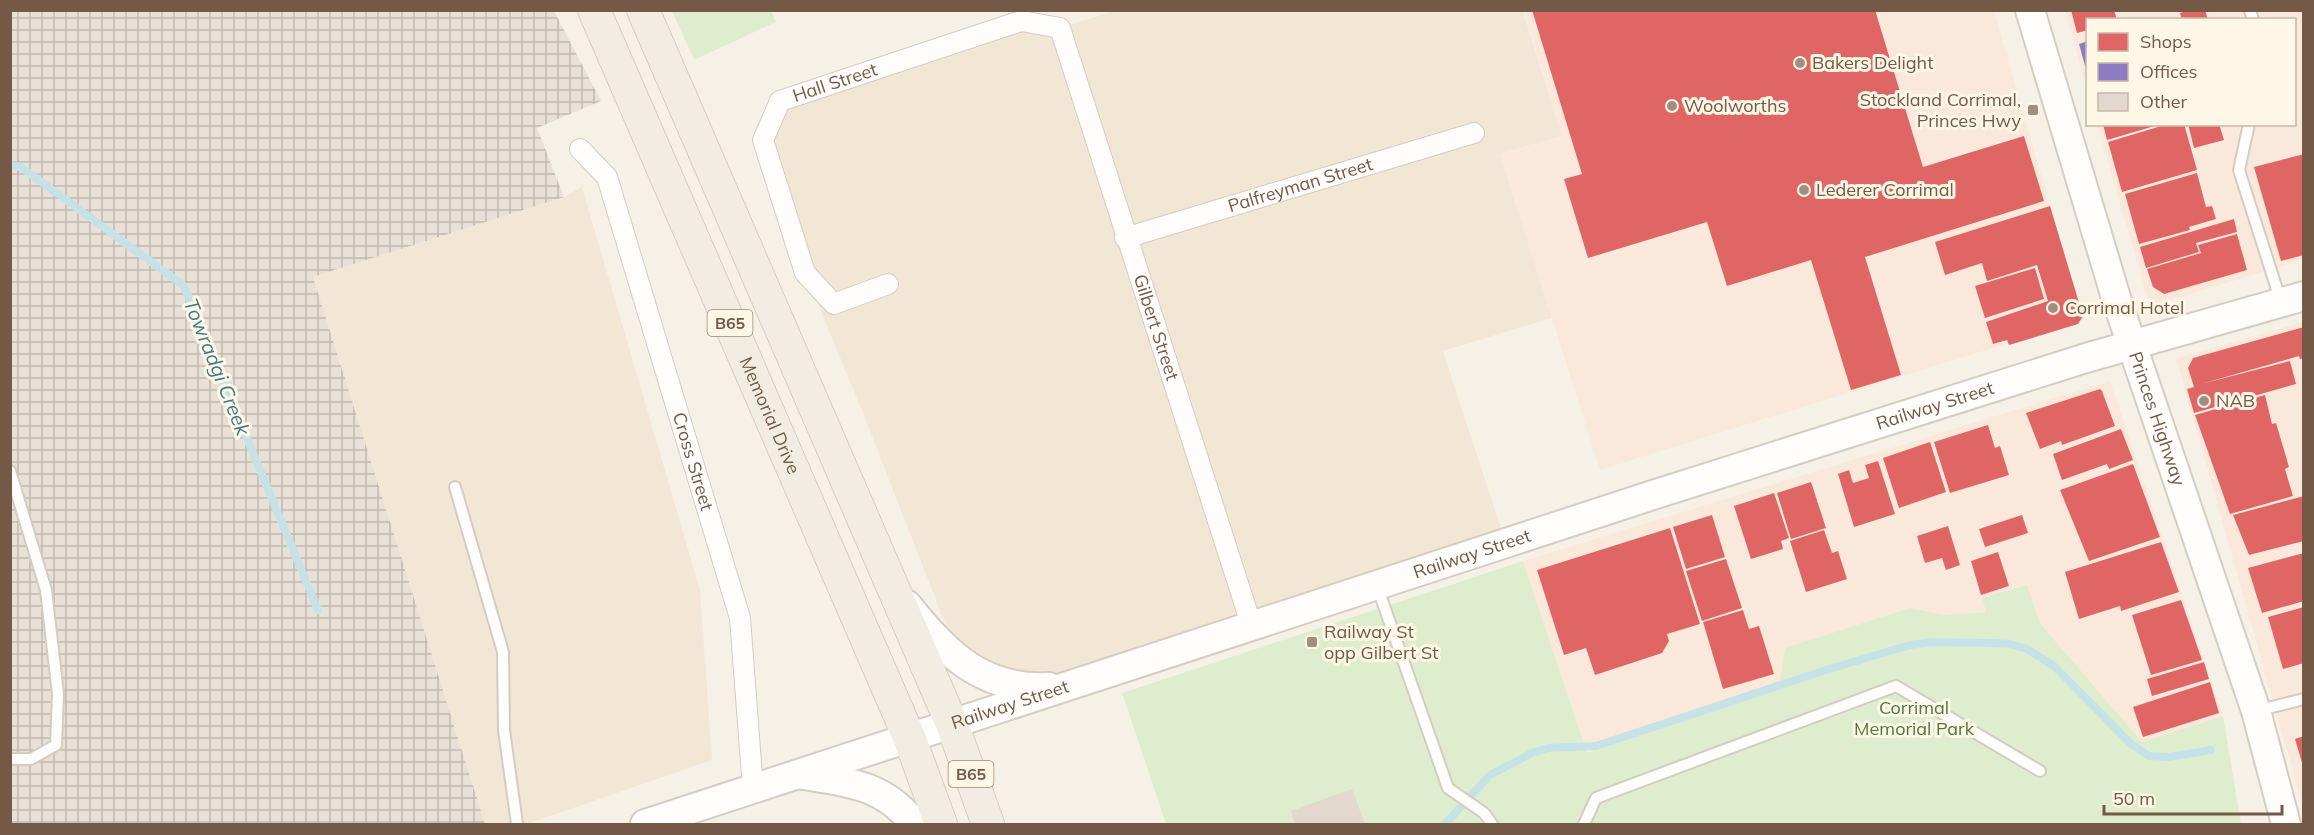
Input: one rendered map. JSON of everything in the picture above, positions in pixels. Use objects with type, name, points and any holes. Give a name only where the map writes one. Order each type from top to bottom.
[{"type":"main road","name":"Memorial Drive","points":[[594,10],[909,737],[941,825]]},
{"type":"main road","name":"B65","points":[[643,10],[952,724],[988,825]]},
{"type":"main road","name":"Princes Highway","points":[[2031,10],[2100,249],[2256,711],[2286,825]]},
{"type":"main road","name":"Railway Street","points":[[645,825],[1659,493],[2131,345],[2292,299]]},
{"type":"main road","points":[[894,590],[933,638],[958,660],[980,674],[1018,687],[1070,686]]},
{"type":"main road","points":[[799,774],[865,786],[889,798],[914,825]]},
{"type":"street","name":"Hall Street","points":[[888,284],[834,304],[805,273],[763,140],[780,101],[1021,21],[1059,28]]},
{"type":"street","name":"Gilbert Street","points":[[1059,28],[1252,627]]},
{"type":"street","name":"Palfreyman Street","points":[[1125,238],[1474,133]]},
{"type":"street","name":"Cross Street","points":[[580,148],[607,177],[740,618],[753,789]]},
{"type":"lane","points":[[2249,126],[2240,170],[2292,299]]},
{"type":"lane","points":[[10,471],[46,590],[58,694],[56,745],[31,759],[10,759]]},
{"type":"lane","points":[[455,487],[503,652],[504,730],[518,825]]},
{"type":"lane","points":[[1377,586],[1448,788],[1484,813],[1492,825]]},
{"type":"lane","points":[[1584,825],[1596,798],[1896,686],[2040,771]]},
{"type":"lane","points":[[2256,711],[2304,699]]},
{"type":"shaded area","points":[[1117,10],[1523,11],[1562,136],[1500,154],[1552,318],[1443,351],[1506,544],[1070,686],[980,674],[943,618],[863,413],[805,273],[763,140],[780,101],[1021,21],[1060,28]]},
{"type":"shaded area","points":[[10,11],[554,11],[601,101],[537,128],[564,197],[313,277],[485,824],[11,824]]},
{"type":"shaded area","points":[[1524,11],[1994,11],[2083,320],[1600,470],[1500,154],[1562,136]]},
{"type":"shaded area","points":[[2065,11],[2303,11],[2303,260],[2150,306],[2097,126],[2296,126],[2296,18],[2086,18],[2086,86]]},
{"type":"shaded area","points":[[582,187],[700,590],[712,760],[527,824],[485,824],[313,277],[564,197]]},
{"type":"shaded area","points":[[2303,322],[2303,807],[2176,358]]},
{"type":"shaded area","points":[[2110,381],[2223,716],[2142,742],[2040,623],[2027,585],[1982,599],[1986,612],[1943,615],[1910,609],[1780,681],[1587,754],[1523,561]]},
{"type":"green space","points":[[672,11],[771,11],[776,22],[694,60]]},
{"type":"green space","name":"Corrimal Memorial Park","points":[[1523,561],[1587,753],[1780,681],[1785,648],[1910,608],[1943,615],[1986,612],[1982,598],[2027,585],[2040,623],[2142,742],[2223,716],[2241,824],[1166,824],[1122,693]]},
{"type":"building: Shops","name":"Lederer Corrimal","points":[[1532,10],[1875,10],[1923,167],[2024,136],[2044,201],[1865,257],[1901,375],[1851,390],[1811,260],[1727,286],[1707,222],[1588,258],[1564,179],[1582,174]]},
{"type":"building: Shops","points":[[2071,10],[2114,10],[2116,18],[2086,18],[2086,31],[2077,33]]},
{"type":"building: Shops","points":[[2189,10],[2205,10],[2207,18],[2181,18],[2180,13]]},
{"type":"building: Shops","points":[[2104,126],[2155,126],[2107,140]]},
{"type":"building: Shops","points":[[2161,126],[2185,126],[2197,170],[2122,192],[2108,142]]},
{"type":"building: Shops","points":[[2188,126],[2220,126],[2224,140],[2194,148]]},
{"type":"building: Shops","points":[[2304,154],[2304,255],[2281,261],[2254,167]]},
{"type":"building: Shops","points":[[2197,173],[2206,207],[2212,206],[2216,219],[2189,227],[2190,230],[2139,244],[2125,194]]},
{"type":"building: Shops","points":[[2050,206],[2083,316],[2078,324],[2009,345],[2007,340],[1993,344],[1986,322],[2048,301],[2037,265],[1987,281],[1982,263],[1945,275],[1935,242]]},
{"type":"building: Shops","points":[[2234,219],[2237,232],[2196,243],[2199,252],[2146,268],[2140,247]]},
{"type":"building: Shops","points":[[2237,234],[2247,270],[2164,294],[2153,287],[2147,269],[2201,253],[2198,245]]},
{"type":"building: Shops","points":[[2035,268],[2044,299],[1985,318],[1975,286]]},
{"type":"building: Shops","points":[[2304,327],[2304,358],[2300,359],[2299,356],[2201,384],[2290,361],[2296,384],[2194,413],[2187,389],[2194,387],[2188,368],[2193,358]]},
{"type":"building: Shops","points":[[2100,389],[2115,426],[2062,445],[2061,441],[2040,449],[2026,413]]},
{"type":"building: Shops","points":[[2265,395],[2272,424],[2276,423],[2289,467],[2285,469],[2293,496],[2230,514],[2195,415]]},
{"type":"building: Shops","points":[[1988,425],[1995,448],[2000,446],[2009,475],[1950,493],[1934,442]]},
{"type":"building: Shops","points":[[2121,429],[2133,460],[2109,469],[2107,464],[2062,480],[2053,454]]},
{"type":"building: Shops","points":[[1930,442],[1946,492],[1899,508],[1883,458]]},
{"type":"building: Shops","points":[[1878,461],[1895,514],[1854,527],[1838,474],[1849,470],[1853,483],[1869,478],[1865,465]]},
{"type":"building: Shops","points":[[2133,464],[2160,537],[2089,561],[2060,490]]},
{"type":"building: Shops","points":[[1811,482],[1826,528],[1791,539],[1777,493]]},
{"type":"building: Shops","points":[[1774,493],[1789,538],[1781,541],[1783,549],[1751,559],[1734,506]]},
{"type":"building: Shops","points":[[2304,496],[2304,541],[2249,555],[2233,515]]},
{"type":"building: Shops","points":[[1712,515],[1725,557],[1686,569],[1673,527]]},
{"type":"building: Shops","points":[[2022,515],[2028,533],[1985,547],[1979,529]]},
{"type":"building: Shops","points":[[1948,526],[1960,565],[1946,570],[1942,558],[1925,563],[1917,536]]},
{"type":"building: Shops","points":[[1670,528],[1700,624],[1667,634],[1669,641],[1662,653],[1595,675],[1586,648],[1564,655],[1537,570]]},
{"type":"building: Shops","points":[[1824,530],[1832,553],[1838,551],[1847,579],[1806,592],[1790,541]]},
{"type":"building: Shops","points":[[2161,542],[2179,592],[2121,611],[2120,606],[2079,619],[2065,572]]},
{"type":"building: Shops","points":[[1998,552],[2009,586],[1981,595],[1971,561]]},
{"type":"building: Shops","points":[[2304,553],[2304,601],[2262,613],[2248,568]]},
{"type":"building: Shops","points":[[1726,559],[1742,608],[1702,621],[1686,571]]},
{"type":"building: Shops","points":[[2181,600],[2202,660],[2151,675],[2132,615]]},
{"type":"building: Shops","points":[[2304,607],[2304,663],[2283,669],[2268,617]]},
{"type":"building: Shops","points":[[1743,610],[1749,629],[1759,626],[1774,674],[1723,689],[1703,622]]},
{"type":"building: Shops","points":[[2204,662],[2209,679],[2152,696],[2147,679]]},
{"type":"building: Shops","points":[[2210,682],[2219,713],[2143,737],[2133,707]]},
{"type":"building: Shops","points":[[2304,736],[2304,766],[2303,766],[2295,739]]},
{"type":"building: Offices","points":[[2086,42],[2086,69],[2079,44]]},
{"type":"building: Other","points":[[1352,789],[1365,824],[1295,824],[1291,811]]},
{"type":"waterway","name":"Towradgi Creek","points":[[10,165],[21,167],[184,286],[318,610]]},
{"type":"waterway","points":[[1445,824],[1490,775],[1532,753],[1548,748],[1596,746],[1826,670],[1910,645],[1931,642],[2010,644],[2027,649],[2054,666],[2131,744],[2149,756],[2168,757],[2211,750]]},
{"type":"place","name":"Bakers Delight","points":[[1800,63]]},
{"type":"place","name":"Woolworths","points":[[1672,106]]},
{"type":"place","name":"Stockland Corrimal, Princes Hwy","points":[[2033,110]]},
{"type":"place","name":"Lederer Corrimal","points":[[1804,190]]},
{"type":"place","name":"Corrimal Hotel","points":[[2053,308]]},
{"type":"place","name":"NAB","points":[[2204,401]]},
{"type":"place","name":"Railway St opp Gilbert St","points":[[1312,642]]}]
